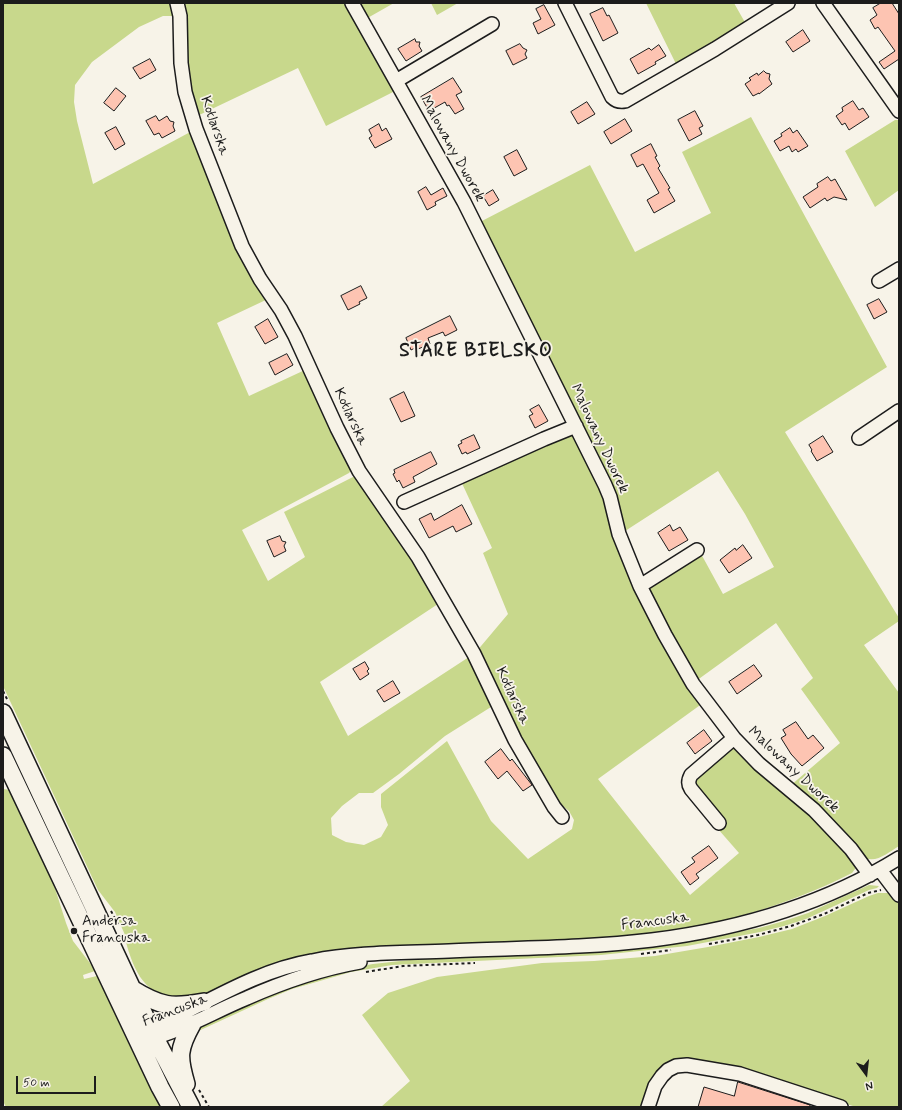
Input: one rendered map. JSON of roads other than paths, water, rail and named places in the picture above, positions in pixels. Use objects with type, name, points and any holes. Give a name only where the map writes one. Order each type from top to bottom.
[{"type":"main road","points":[[3,713],[153,1033],[192,1107]]},
{"type":"main road","points":[[3,756],[138,1042],[171,1107]]},
{"type":"main road","points":[[38,831],[55,823]]},
{"type":"main road","points":[[132,989],[147,998],[162,1004],[176,1006],[204,1002]]},
{"type":"main road","points":[[192,1024],[182,1042],[180,1059],[181,1068],[192,1107]]},
{"type":"street","name":"Kotlarska","points":[[177,3],[180,16],[181,63],[185,92],[196,129],[242,246],[251,264],[281,310],[295,336],[359,472],[418,557],[474,654],[515,740],[554,807],[562,817]]},
{"type":"street","name":"Malowany Dworek","points":[[352,3],[464,202],[605,485],[610,497],[619,534],[640,586],[665,635],[693,684],[734,738],[759,764],[814,810],[851,849],[895,890]]},
{"type":"street","points":[[565,3],[612,97],[620,102],[625,101],[715,49],[788,3]]},
{"type":"street","points":[[823,3],[899,112]]},
{"type":"street","points":[[396,81],[492,24]]},
{"type":"street","points":[[879,281],[899,270]]},
{"type":"street","points":[[859,438],[899,411]]},
{"type":"street","points":[[404,502],[576,426]]},
{"type":"street","points":[[640,586],[697,550]]},
{"type":"street","points":[[719,823],[691,789],[689,779],[734,738]]},
{"type":"street","name":"Francuska","points":[[138,1042],[204,1002],[286,966],[340,956],[617,944],[688,935],[750,922],[798,907],[841,890],[899,858]]},
{"type":"street","name":"Francuska","points":[[153,1033],[192,1024],[247,998],[295,979],[348,964],[401,953]]},
{"type":"street","points":[[648,1107],[655,1086],[662,1076],[668,1070],[676,1066],[688,1065],[740,1074],[841,1107]]},
{"type":"place","name":"Andersa Francuska","points":[[74,931]]},
{"type":"district","name":"STARE BIELSKO","points":[[476,352]]}]
